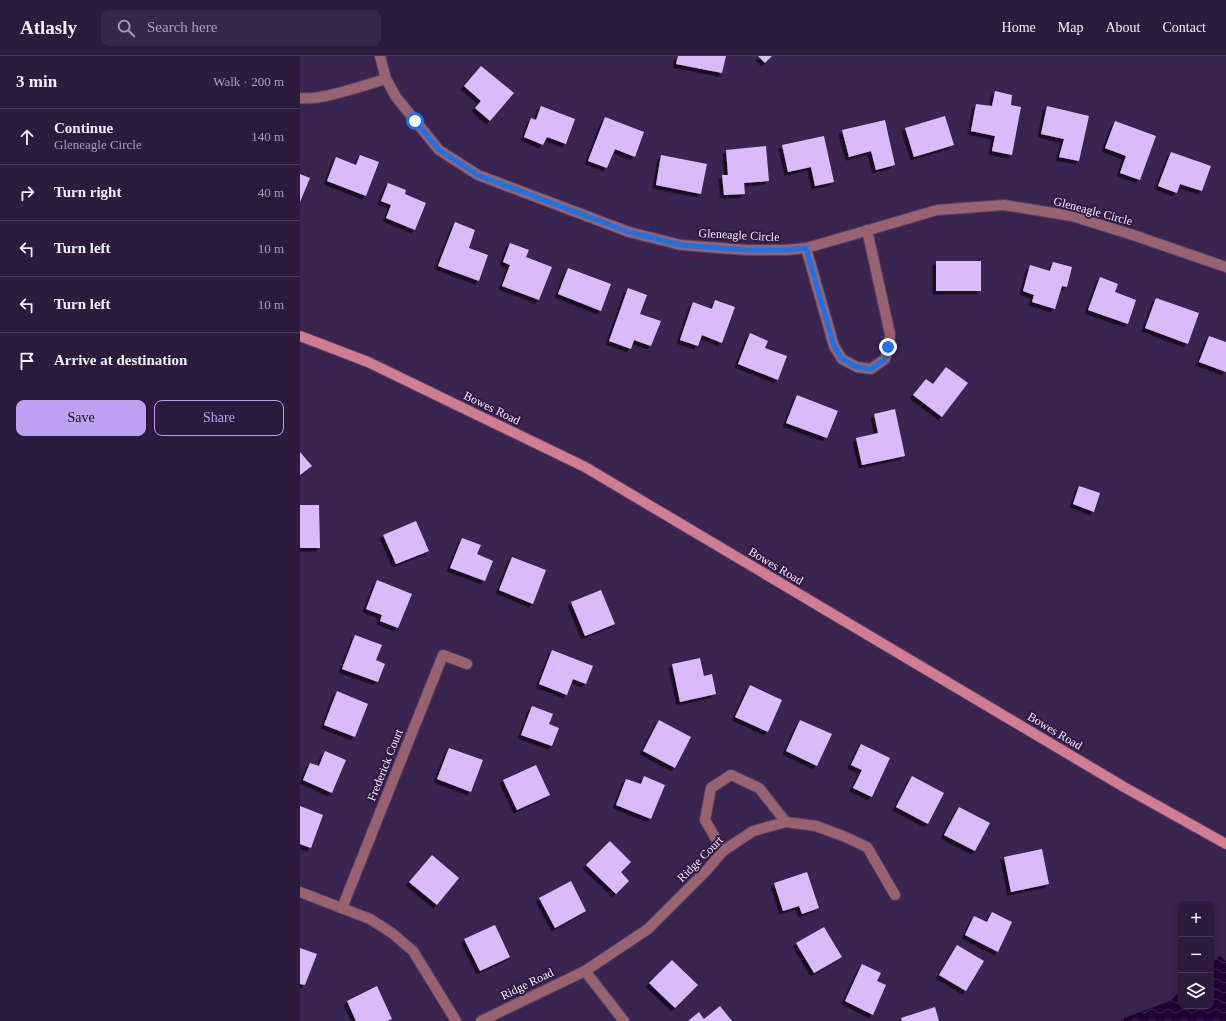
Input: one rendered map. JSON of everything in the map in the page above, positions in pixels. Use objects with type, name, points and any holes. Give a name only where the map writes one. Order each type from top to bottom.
[{"type":"main road","name":"Bowes Road","points":[[300,336],[368,362],[585,467],[1124,787],[1226,844]]},
{"type":"street","name":"Gleneagle Circle","points":[[380,56],[386,79],[396,97],[439,150],[478,175],[629,232],[681,245],[746,250],[786,250],[806,248],[937,210],[1004,205],[1072,216],[1133,235],[1226,268]]},
{"type":"street","points":[[300,98],[305,99],[329,95],[386,79]]},
{"type":"street","points":[[806,248],[834,346],[842,359],[856,367],[871,369],[885,359],[890,334],[867,230]]},
{"type":"street","name":"Frederick Court","points":[[342,908],[443,655],[467,664]]},
{"type":"street","points":[[723,851],[705,820],[712,788],[731,775],[759,788],[786,822]]},
{"type":"street","name":"Ridge Court","points":[[584,971],[648,929],[707,870],[723,851],[753,831],[786,822],[816,826],[867,847],[896,895]]},
{"type":"street","points":[[300,892],[370,919],[392,933],[413,951],[456,1021]]},
{"type":"street","points":[[584,971],[624,1021]]},
{"type":"street","name":"Ridge Road","points":[[481,1021],[584,971]]},
{"type":"water","points":[[1220,956],[1226,961],[1226,1021],[1121,1021],[1124,1018],[1170,1001],[1178,994],[1178,1009],[1214,1009],[1214,961]]},
{"type":"building","points":[[678,56],[726,56],[722,73],[676,64]]},
{"type":"building","points":[[758,56],[772,56],[765,63]]},
{"type":"building","points":[[481,66],[514,93],[490,121],[475,108],[481,101],[464,86]]},
{"type":"building","points":[[995,91],[1012,95],[1011,105],[1021,107],[1012,155],[992,151],[995,136],[971,131],[976,104],[992,106]]},
{"type":"building","points":[[541,106],[575,119],[566,144],[547,137],[543,145],[524,137],[531,118],[536,120]]},
{"type":"building","points":[[1047,106],[1089,116],[1079,161],[1059,157],[1064,139],[1041,134]]},
{"type":"building","points":[[945,116],[954,145],[914,157],[905,128]]},
{"type":"building","points":[[605,117],[644,132],[635,157],[615,149],[607,168],[588,161]]},
{"type":"building","points":[[885,120],[895,165],[876,170],[871,151],[849,157],[842,130]]},
{"type":"building","points":[[1115,121],[1156,136],[1140,180],[1120,173],[1126,156],[1105,148]]},
{"type":"building","points":[[824,136],[834,182],[815,186],[811,167],[788,172],[782,145]]},
{"type":"building","points":[[766,146],[769,181],[744,183],[745,194],[724,195],[722,175],[728,175],[726,150]]},
{"type":"building","points":[[1171,152],[1211,166],[1202,191],[1180,184],[1177,193],[1158,186]]},
{"type":"building","points":[[360,155],[379,162],[366,196],[327,181],[336,157],[356,165]]},
{"type":"building","points":[[661,155],[707,164],[701,194],[656,185]]},
{"type":"building","points":[[300,174],[310,178],[300,202]]},
{"type":"building","points":[[388,183],[406,190],[405,194],[426,203],[415,230],[386,218],[391,205],[381,201]]},
{"type":"building","points":[[455,222],[475,230],[469,248],[488,255],[479,281],[438,266]]},
{"type":"building","points":[[510,243],[529,250],[526,257],[552,267],[539,300],[502,286],[510,265],[503,262]]},
{"type":"building","points":[[936,261],[981,261],[981,291],[936,291]]},
{"type":"building","points":[[1053,262],[1072,267],[1067,287],[1062,286],[1055,309],[1032,302],[1034,295],[1023,291],[1030,265],[1050,271]]},
{"type":"building","points":[[568,268],[611,284],[601,311],[558,294]]},
{"type":"building","points":[[1100,277],[1118,284],[1115,292],[1136,300],[1128,324],[1088,310]]},
{"type":"building","points":[[628,288],[647,295],[640,314],[661,321],[651,346],[634,340],[631,349],[609,341]]},
{"type":"building","points":[[1156,298],[1199,313],[1188,344],[1145,328]]},
{"type":"building","points":[[715,300],[735,307],[722,343],[702,335],[698,346],[680,340],[693,302],[712,309]]},
{"type":"building","points":[[750,333],[768,341],[765,348],[787,356],[778,380],[738,364]]},
{"type":"building","points":[[1209,336],[1226,342],[1226,372],[1199,362]]},
{"type":"building","points":[[946,367],[968,383],[942,417],[913,395],[926,379],[933,384]]},
{"type":"building","points":[[797,395],[838,411],[827,438],[786,423]]},
{"type":"building","points":[[895,409],[905,456],[862,465],[856,438],[878,433],[874,414]]},
{"type":"building","points":[[300,452],[312,466],[300,475]]},
{"type":"building","points":[[1079,486],[1100,493],[1094,512],[1073,504]]},
{"type":"building","points":[[300,505],[319,505],[320,548],[300,548]]},
{"type":"building","points":[[416,521],[429,551],[396,564],[383,535]]},
{"type":"building","points":[[462,538],[481,545],[477,554],[493,561],[485,581],[450,568]]},
{"type":"building","points":[[512,557],[546,570],[533,604],[499,590]]},
{"type":"building","points":[[377,580],[412,594],[398,628],[380,621],[382,615],[366,609]]},
{"type":"building","points":[[601,590],[615,624],[585,636],[571,602]]},
{"type":"building","points":[[355,635],[382,645],[376,660],[385,664],[378,682],[342,669]]},
{"type":"building","points":[[552,650],[593,666],[586,684],[573,679],[567,695],[539,684]]},
{"type":"building","points":[[700,658],[704,676],[712,674],[716,694],[680,702],[672,664]]},
{"type":"building","points":[[750,685],[782,700],[768,732],[735,717]]},
{"type":"building","points":[[337,691],[368,704],[355,737],[324,725]]},
{"type":"building","points":[[532,706],[553,714],[549,724],[559,728],[552,746],[521,735]]},
{"type":"building","points":[[659,720],[691,737],[675,768],[643,751]]},
{"type":"building","points":[[800,720],[832,734],[817,766],[786,751]]},
{"type":"building","points":[[861,744],[890,758],[872,797],[853,788],[862,770],[851,765]]},
{"type":"building","points":[[449,748],[483,760],[471,792],[437,779]]},
{"type":"building","points":[[325,751],[346,760],[332,793],[303,780],[310,763],[319,766]]},
{"type":"building","points":[[536,765],[550,795],[517,810],[503,780]]},
{"type":"building","points":[[644,776],[665,785],[651,819],[616,805],[626,779],[641,784]]},
{"type":"building","points":[[912,776],[944,793],[928,824],[896,807]]},
{"type":"building","points":[[300,806],[323,815],[311,848],[300,844]]},
{"type":"building","points":[[959,807],[990,823],[975,851],[944,835]]},
{"type":"building","points":[[610,841],[631,862],[621,872],[629,881],[616,894],[586,865]]},
{"type":"building","points":[[1042,849],[1049,884],[1011,892],[1004,857]]},
{"type":"building","points":[[432,855],[459,878],[437,905],[409,882]]},
{"type":"building","points":[[807,872],[819,908],[802,914],[799,906],[783,911],[774,883]]},
{"type":"building","points":[[571,881],[586,911],[555,928],[539,898]]},
{"type":"building","points":[[992,912],[1012,922],[998,952],[965,935],[974,916],[987,922]]},
{"type":"building","points":[[495,925],[510,957],[480,971],[464,939]]},
{"type":"building","points":[[824,927],[842,957],[814,973],[796,943]]},
{"type":"building","points":[[957,945],[984,961],[966,991],[939,975]]},
{"type":"building","points":[[300,948],[317,954],[305,985],[300,984]]},
{"type":"building","points":[[672,960],[698,985],[675,1008],[649,983]]},
{"type":"building","points":[[862,964],[881,973],[877,981],[886,985],[873,1015],[845,1001]]},
{"type":"building","points":[[377,986],[392,1019],[387,1021],[356,1021],[347,1001]]},
{"type":"building","points":[[720,1006],[732,1021],[688,1021],[699,1012],[704,1019]]},
{"type":"building","points":[[935,1007],[939,1021],[902,1021],[901,1018]]},
{"type":"route","points":[[415,121],[439,150],[478,175],[629,232],[681,245],[746,250],[786,250],[806,248],[834,346],[842,359],[856,367],[871,369],[885,359],[888,347]]}]
